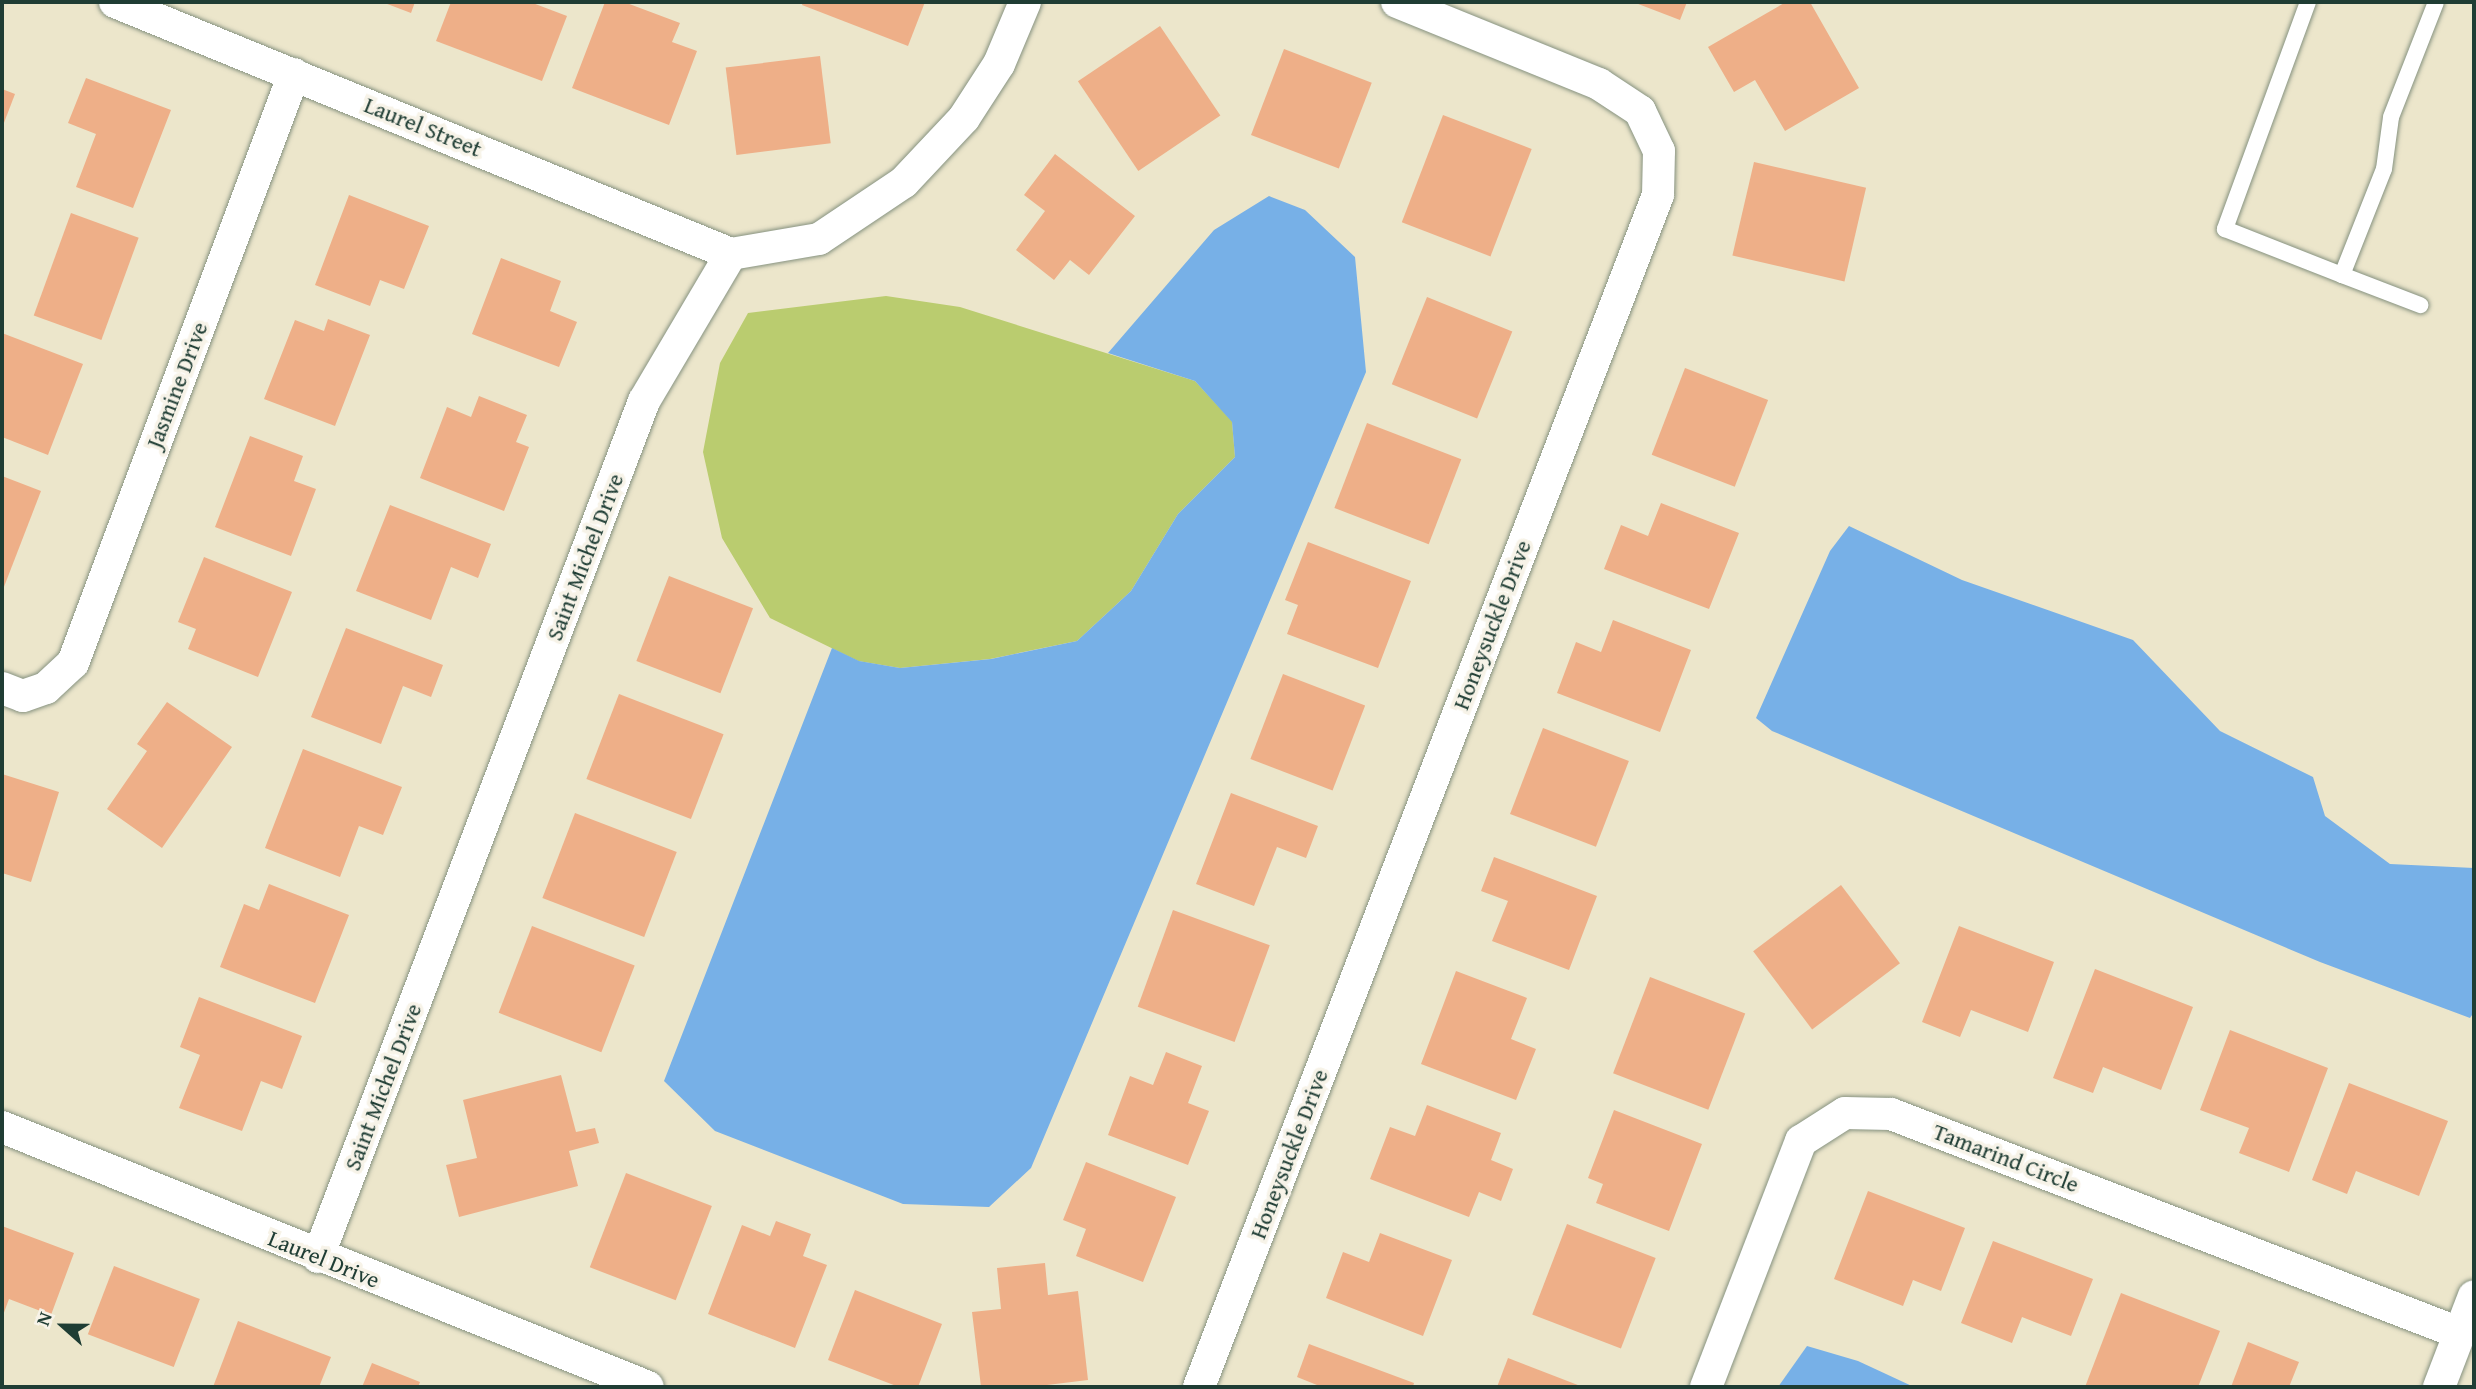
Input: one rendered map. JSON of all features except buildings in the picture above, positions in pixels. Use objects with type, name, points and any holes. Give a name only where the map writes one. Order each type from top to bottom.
[{"type":"street","name":"Laurel Street","points":[[115,2],[731,254]]},
{"type":"street","points":[[731,254],[819,239],[904,182],[964,118],[999,64],[1025,2]]},
{"type":"street","name":"Honeysuckle Drive","points":[[1199,1387],[1658,195],[1659,151],[1640,111],[1599,84],[1397,2]]},
{"type":"street","name":"Jasmine Drive","points":[[2,688],[23,696],[46,688],[73,663],[293,74]]},
{"type":"street","name":"Saint Michel Drive","points":[[318,1257],[644,401],[731,254]]},
{"type":"street","name":"Tamarind Circle","points":[[1706,1387],[1801,1141],[1845,1113],[1891,1114],[2459,1333]]},
{"type":"street","name":"Laurel Drive","points":[[2,1127],[318,1257],[648,1387]]},
{"type":"street","points":[[2439,1387],[2474,1296]]},
{"type":"lane","points":[[2308,2],[2225,229],[2420,305]]},
{"type":"lane","points":[[2342,275],[2384,169],[2391,117],[2437,2]]},
{"type":"green space","points":[[886,296],[960,307],[1195,381],[1232,421],[1235,457],[1178,514],[1131,591],[1077,641],[990,659],[900,668],[858,661],[770,618],[722,538],[703,452],[720,363],[748,313]]},
{"type":"water","points":[[1269,196],[1305,210],[1355,257],[1366,372],[1031,1168],[989,1207],[903,1204],[715,1131],[664,1081],[832,648],[859,661],[900,668],[991,659],[1077,641],[1131,591],[1178,514],[1235,457],[1232,422],[1195,381],[1108,353],[1214,230]]},
{"type":"water","points":[[1849,526],[1962,580],[2133,640],[2220,731],[2313,777],[2325,816],[2390,864],[2474,868],[2474,1012],[2470,1018],[2320,962],[1772,731],[1756,718],[1830,551]]},
{"type":"water","points":[[1807,1346],[1858,1361],[1914,1387],[1778,1387]]}]
